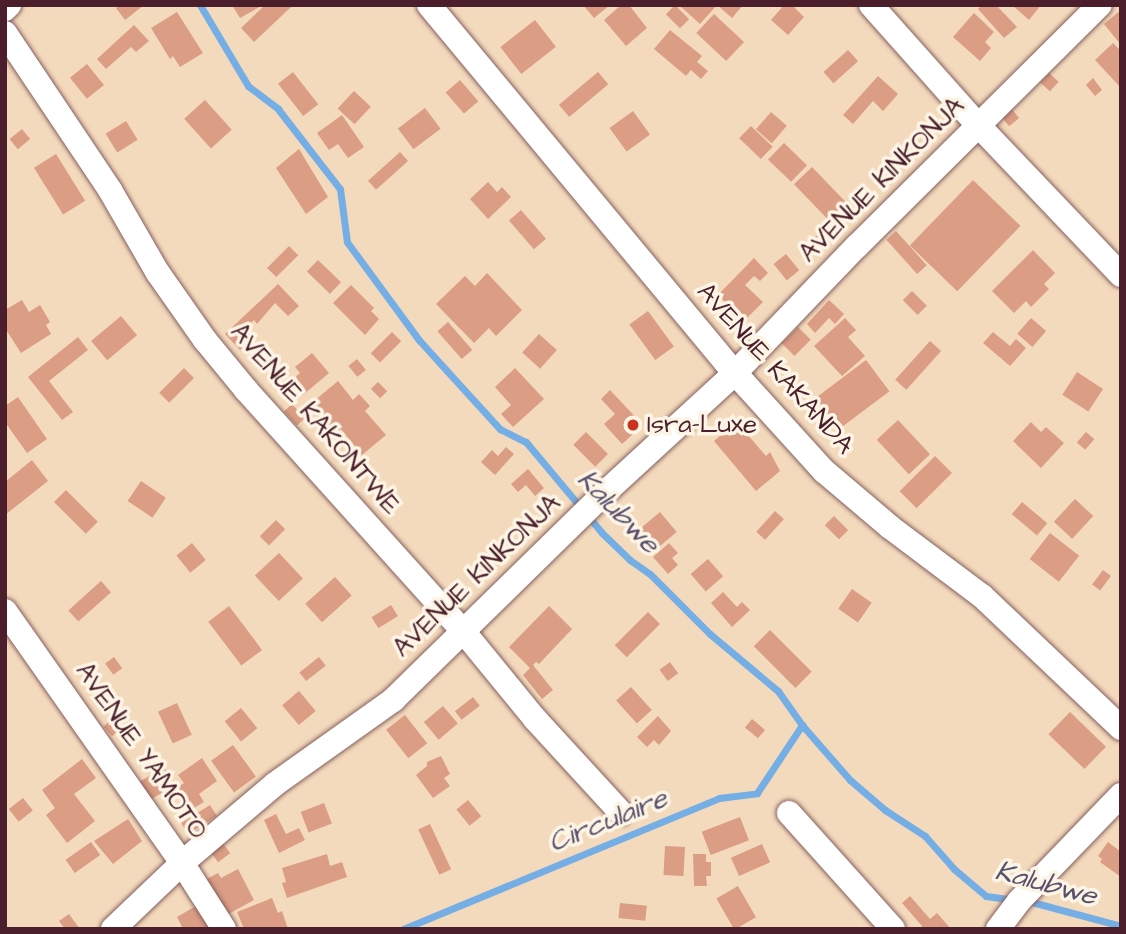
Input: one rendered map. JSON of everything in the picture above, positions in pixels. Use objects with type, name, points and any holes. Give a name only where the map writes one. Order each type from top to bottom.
[{"type":"street","name":"AVENUE KAKANDA","points":[[429,5],[735,373],[824,471],[890,527],[982,596],[1121,728]]},
{"type":"street","points":[[871,5],[978,125],[1121,275]]},
{"type":"street","name":"AVENUE KINKONJA","points":[[113,929],[182,863],[275,784],[393,700],[597,500],[735,373],[978,125],[1100,5]]},
{"type":"street","name":"AVENUE KAKONTWE","points":[[5,33],[110,190],[158,273],[205,340],[246,390],[463,631],[535,719],[621,813]]},
{"type":"street","name":"AVENUE YAMOTO","points":[[5,611],[182,863],[224,929]]},
{"type":"street","points":[[998,929],[1019,901],[1121,795]]},
{"type":"street","points":[[789,813],[893,929]]},
{"type":"building","points":[[120,5],[144,5],[125,20],[116,8]]},
{"type":"building","points":[[232,5],[263,5],[240,18]]},
{"type":"building","points":[[265,5],[291,7],[254,42],[241,28]]},
{"type":"building","points":[[583,5],[610,5],[594,18]]},
{"type":"building","points":[[621,5],[629,5],[647,28],[626,46],[604,20]]},
{"type":"building","points":[[675,5],[689,19],[680,28],[666,14]]},
{"type":"building","points":[[679,5],[717,5],[700,24]]},
{"type":"building","points":[[717,5],[743,5],[732,18]]},
{"type":"building","points":[[784,5],[792,5],[804,17],[788,35],[771,20]]},
{"type":"building","points":[[982,5],[996,5],[1017,27],[1004,38],[978,9]]},
{"type":"building","points":[[1012,5],[1041,5],[1029,20]]},
{"type":"building","points":[[1121,10],[1121,45],[1104,24]]},
{"type":"building","points":[[177,12],[203,53],[180,67],[173,56],[170,59],[151,28]]},
{"type":"building","points":[[974,13],[994,32],[985,42],[991,48],[980,61],[953,37]]},
{"type":"building","points":[[714,14],[744,42],[726,61],[696,33]]},
{"type":"building","points":[[535,20],[556,47],[521,74],[500,47]]},
{"type":"building","points":[[134,25],[149,41],[136,52],[131,47],[106,69],[97,59]]},
{"type":"building","points":[[670,30],[702,56],[697,62],[708,71],[701,79],[691,70],[686,76],[654,49]]},
{"type":"building","points":[[1113,43],[1121,51],[1121,88],[1095,60]]},
{"type":"building","points":[[848,50],[858,61],[834,83],[823,72]]},
{"type":"building","points":[[87,64],[104,85],[87,99],[70,78]]},
{"type":"building","points":[[293,72],[318,104],[303,116],[278,84]]},
{"type":"building","points":[[598,72],[608,84],[569,117],[559,105]]},
{"type":"building","points":[[1049,73],[1059,82],[1050,91],[1040,83]]},
{"type":"building","points":[[878,76],[898,94],[883,111],[873,101],[853,124],[843,115]]},
{"type":"building","points":[[1093,78],[1102,90],[1095,96],[1086,85]]},
{"type":"building","points":[[460,80],[478,101],[464,114],[446,92]]},
{"type":"building","points":[[354,91],[371,107],[354,124],[338,109]]},
{"type":"building","points":[[205,100],[232,130],[211,148],[184,119]]},
{"type":"building","points":[[425,108],[441,129],[413,149],[398,128]]},
{"type":"building","points":[[1011,108],[1019,118],[1009,126],[1001,116]]},
{"type":"building","points":[[633,111],[650,134],[627,152],[610,128]]},
{"type":"building","points":[[771,112],[787,126],[772,143],[756,129]]},
{"type":"building","points":[[342,115],[364,147],[348,158],[338,144],[329,150],[317,133]]},
{"type":"building","points":[[126,121],[138,140],[117,152],[106,134]]},
{"type":"building","points":[[751,126],[773,147],[761,159],[739,138]]},
{"type":"building","points":[[22,129],[30,139],[18,149],[10,139]]},
{"type":"building","points":[[784,143],[807,165],[791,182],[768,160]]},
{"type":"building","points":[[299,149],[328,197],[306,214],[276,168]]},
{"type":"building","points":[[400,152],[408,161],[376,190],[368,181]]},
{"type":"building","points":[[56,154],[85,201],[63,214],[34,168]]},
{"type":"building","points":[[812,167],[854,211],[836,228],[794,184]]},
{"type":"building","points":[[973,180],[1020,226],[957,291],[910,245]]},
{"type":"building","points":[[488,182],[497,192],[502,187],[511,197],[488,219],[470,199]]},
{"type":"building","points":[[521,210],[546,239],[534,249],[509,220]]},
{"type":"building","points":[[896,231],[927,265],[917,274],[886,240]]},
{"type":"building","points":[[821,232],[830,242],[822,249],[813,239]]},
{"type":"building","points":[[289,246],[298,255],[276,277],[267,268]]},
{"type":"building","points":[[1033,250],[1055,273],[1044,284],[1049,289],[1031,307],[1026,301],[1014,313],[992,291]]},
{"type":"building","points":[[786,254],[799,270],[787,280],[774,264]]},
{"type":"building","points":[[754,258],[768,273],[760,281],[754,276],[745,285],[763,302],[744,321],[718,295]]},
{"type":"building","points":[[318,260],[341,282],[330,294],[307,272]]},
{"type":"building","points":[[487,273],[522,310],[496,336],[489,328],[474,343],[436,304],[465,276],[475,286]]},
{"type":"building","points":[[278,284],[299,306],[288,316],[275,303],[257,324],[254,320],[242,332],[244,335],[239,340],[244,346],[240,350],[225,334]]},
{"type":"building","points":[[351,285],[374,308],[371,311],[379,319],[365,335],[333,303]]},
{"type":"building","points":[[912,291],[927,306],[918,315],[903,300]]},
{"type":"building","points":[[22,300],[29,312],[40,305],[50,322],[46,325],[51,334],[21,353],[5,328],[5,310]]},
{"type":"building","points":[[829,300],[844,314],[835,324],[829,318],[815,333],[807,324]]},
{"type":"building","points":[[648,311],[674,347],[655,360],[629,325]]},
{"type":"building","points":[[121,316],[137,335],[107,360],[91,341]]},
{"type":"building","points":[[845,318],[856,330],[848,337],[865,356],[842,376],[814,346]]},
{"type":"building","points":[[1031,318],[1046,331],[1032,347],[1017,334]]},
{"type":"building","points":[[448,322],[472,350],[462,359],[437,331]]},
{"type":"building","points":[[798,327],[811,340],[794,356],[782,343]]},
{"type":"building","points":[[392,332],[401,341],[380,362],[371,353]]},
{"type":"building","points":[[993,332],[1010,346],[1016,339],[1026,348],[1010,366],[983,343]]},
{"type":"building","points":[[539,334],[557,350],[540,369],[522,353]]},
{"type":"building","points":[[78,337],[88,350],[49,381],[73,412],[62,420],[28,377]]},
{"type":"building","points":[[930,341],[941,351],[906,390],[895,380]]},
{"type":"building","points":[[312,353],[329,373],[297,400],[285,385],[300,373],[295,367]]},
{"type":"building","points":[[357,359],[366,370],[357,377],[348,366]]},
{"type":"building","points":[[866,360],[889,391],[839,429],[816,398]]},
{"type":"building","points":[[184,368],[194,378],[169,403],[159,393]]},
{"type":"building","points":[[515,368],[544,399],[513,427],[501,414],[511,405],[495,387]]},
{"type":"building","points":[[1077,372],[1103,389],[1088,412],[1062,395]]},
{"type":"building","points":[[338,381],[353,400],[359,394],[370,406],[365,411],[386,435],[362,455],[341,429],[333,435],[308,406]]},
{"type":"building","points":[[378,382],[387,391],[380,398],[371,389]]},
{"type":"building","points":[[610,390],[643,425],[622,444],[604,424],[615,414],[601,399]]},
{"type":"building","points":[[18,397],[47,439],[27,453],[5,422],[5,406]]},
{"type":"building","points":[[292,404],[305,418],[297,425],[284,412]]},
{"type":"building","points":[[741,418],[752,430],[747,434],[766,456],[770,452],[780,471],[756,491],[714,441]]},
{"type":"building","points":[[898,420],[930,454],[909,474],[877,440]]},
{"type":"building","points":[[1031,422],[1041,432],[1046,427],[1064,443],[1041,468],[1013,441]]},
{"type":"building","points":[[586,432],[608,454],[595,467],[573,445]]},
{"type":"building","points":[[1086,432],[1094,439],[1085,450],[1077,443]]},
{"type":"building","points":[[506,447],[514,454],[495,475],[481,462],[492,450],[498,456]]},
{"type":"building","points":[[935,456],[952,473],[917,508],[900,491]]},
{"type":"building","points":[[32,460],[48,481],[5,515],[5,482]]},
{"type":"building","points":[[528,469],[544,488],[535,496],[526,485],[518,492],[511,484]]},
{"type":"building","points":[[141,481],[166,498],[152,518],[128,501]]},
{"type":"building","points":[[66,490],[98,522],[86,534],[54,502]]},
{"type":"building","points":[[1075,499],[1093,516],[1072,539],[1054,522]]},
{"type":"building","points":[[1022,502],[1047,523],[1037,535],[1012,514]]},
{"type":"building","points":[[775,511],[784,519],[765,540],[756,532]]},
{"type":"building","points":[[660,512],[677,532],[650,554],[633,534]]},
{"type":"building","points":[[834,516],[848,530],[839,539],[825,525]]},
{"type":"building","points":[[276,520],[285,529],[269,545],[260,536]]},
{"type":"building","points":[[1050,533],[1079,556],[1059,582],[1030,559]]},
{"type":"building","points":[[192,543],[206,560],[190,573],[176,556]]},
{"type":"building","points":[[669,543],[678,553],[672,558],[678,565],[668,574],[653,557]]},
{"type":"building","points":[[279,553],[303,579],[279,601],[255,576]]},
{"type":"building","points":[[708,559],[723,576],[706,591],[691,574]]},
{"type":"building","points":[[1103,570],[1111,576],[1100,590],[1092,584]]},
{"type":"building","points":[[335,577],[352,596],[322,622],[305,604]]},
{"type":"building","points":[[101,581],[111,592],[78,622],[68,610]]},
{"type":"building","points":[[852,589],[872,603],[858,622],[838,609]]},
{"type":"building","points":[[723,592],[737,607],[742,602],[750,610],[732,627],[711,603]]},
{"type":"building","points":[[391,605],[398,616],[378,628],[371,617]]},
{"type":"building","points":[[229,606],[262,650],[241,666],[208,622]]},
{"type":"building","points":[[549,606],[572,629],[539,664],[536,662],[533,665],[553,690],[542,699],[523,675],[530,668],[509,647]]},
{"type":"building","points":[[648,612],[660,624],[627,657],[615,645]]},
{"type":"building","points":[[770,630],[812,672],[795,688],[754,646]]},
{"type":"building","points":[[114,657],[122,668],[113,675],[105,663]]},
{"type":"building","points":[[319,657],[326,666],[306,681],[299,672]]},
{"type":"building","points":[[670,662],[678,673],[668,681],[659,670]]},
{"type":"building","points":[[631,687],[652,710],[637,723],[616,700]]},
{"type":"building","points":[[299,691],[316,711],[299,725],[282,705]]},
{"type":"building","points":[[473,697],[480,706],[462,720],[455,711]]},
{"type":"building","points":[[177,703],[192,735],[173,744],[158,712]]},
{"type":"building","points":[[443,706],[458,724],[439,740],[424,722]]},
{"type":"building","points":[[241,708],[257,728],[241,741],[225,721]]},
{"type":"building","points":[[1070,712],[1106,747],[1084,769],[1048,734]]},
{"type":"building","points":[[405,715],[427,743],[408,758],[386,730]]},
{"type":"building","points":[[658,716],[671,731],[659,745],[654,740],[647,747],[637,737]]},
{"type":"building","points":[[113,718],[122,728],[112,736],[103,727]]},
{"type":"building","points":[[752,719],[765,730],[758,738],[745,727]]},
{"type":"building","points":[[233,745],[256,777],[234,792],[211,761]]},
{"type":"building","points":[[441,756],[450,774],[444,778],[450,786],[433,798],[416,775],[427,766],[427,762]]},
{"type":"building","points":[[202,758],[217,781],[199,794],[204,802],[187,812],[174,789],[184,783],[178,775]]},
{"type":"building","points":[[82,759],[96,778],[74,794],[95,821],[67,843],[46,815],[55,808],[42,790]]},
{"type":"building","points":[[164,767],[175,785],[151,799],[140,781]]},
{"type":"building","points":[[23,798],[33,811],[19,822],[9,809]]},
{"type":"building","points":[[468,800],[481,816],[470,826],[456,809]]},
{"type":"building","points":[[324,803],[332,824],[309,832],[301,812]]},
{"type":"building","points":[[210,805],[217,816],[188,834],[181,823]]},
{"type":"building","points":[[276,814],[286,834],[299,828],[305,840],[279,853],[264,820]]},
{"type":"building","points":[[740,817],[749,840],[711,855],[702,832]]},
{"type":"building","points":[[128,819],[142,841],[113,864],[94,841]]},
{"type":"building","points":[[430,824],[451,869],[439,875],[418,829]]},
{"type":"building","points":[[91,842],[100,855],[75,873],[66,860]]},
{"type":"building","points":[[222,842],[230,853],[218,862],[210,851]]},
{"type":"building","points":[[1108,842],[1121,852],[1121,877],[1100,862],[1102,859],[1098,856]]},
{"type":"building","points":[[762,844],[770,862],[739,876],[731,858]]},
{"type":"building","points":[[665,846],[685,847],[683,876],[663,875]]},
{"type":"building","points":[[327,854],[330,866],[342,862],[347,877],[287,898],[282,883],[286,882],[282,868]]},
{"type":"building","points":[[693,854],[706,854],[706,862],[711,862],[711,876],[706,876],[707,886],[694,886]]},
{"type":"building","points":[[238,869],[254,900],[223,917],[203,881],[218,873],[221,878]]},
{"type":"building","points":[[738,886],[756,917],[734,929],[716,898]]},
{"type":"building","points":[[910,896],[930,919],[937,913],[951,929],[922,929],[902,903]]},
{"type":"building","points":[[272,898],[278,913],[282,911],[288,929],[244,929],[237,912]]},
{"type":"building","points":[[201,903],[216,929],[183,929],[177,917]]},
{"type":"building","points":[[620,903],[647,906],[645,921],[618,918]]},
{"type":"building","points":[[69,914],[80,929],[65,929],[59,921]]},
{"type":"waterway","name":"Kalubwe","points":[[200,5],[248,86],[278,109],[340,189],[347,242],[419,340],[447,371],[500,429],[526,442],[602,533],[630,560],[650,574],[710,634],[778,691],[802,725],[850,780],[885,810],[925,836],[954,869],[986,896],[1013,900]]},
{"type":"waterway","name":"Circulaire","points":[[403,929],[719,798],[757,793],[802,725]]},
{"type":"waterway","name":"Kalubwe","points":[[1028,901],[1121,926]]},
{"type":"place","name":"Isra-Luxe","points":[[633,425]]}]
